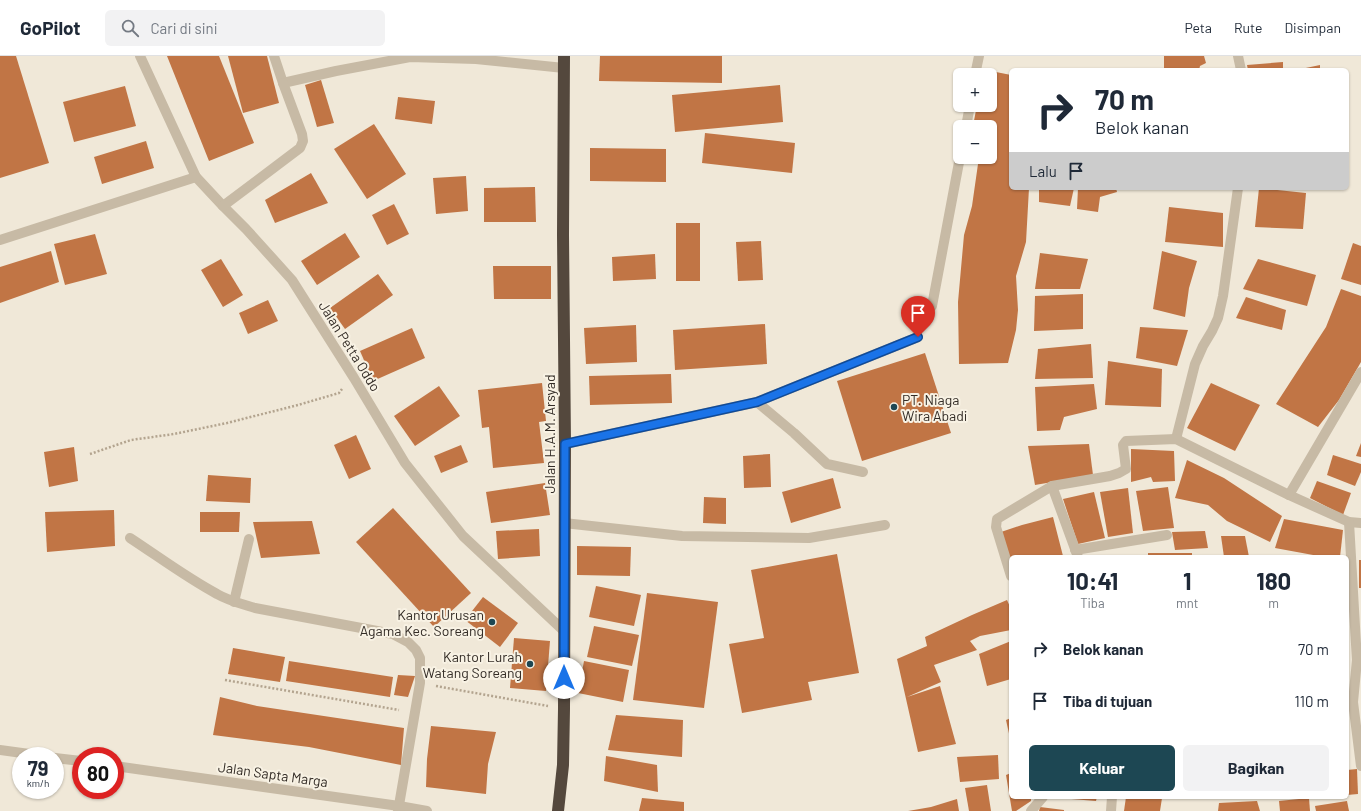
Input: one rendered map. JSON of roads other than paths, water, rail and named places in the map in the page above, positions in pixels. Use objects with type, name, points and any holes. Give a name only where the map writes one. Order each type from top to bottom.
[{"type":"highway","name":"Jalan H.A.M. Arsyad","points":[[558,811],[563,765],[564,709],[564,62]]},
{"type":"street","name":"Jalan Petta Oddo","points":[[140,56],[196,177],[292,280],[354,378],[405,464],[463,536],[564,631]]},
{"type":"street","points":[[223,206],[300,148],[303,141],[302,134],[274,56]]},
{"type":"street","points":[[283,83],[410,56],[564,62]]},
{"type":"street","points":[[976,68],[979,56]]},
{"type":"street","points":[[1238,56],[1241,68]]},
{"type":"street","points":[[932,306],[959,164]]},
{"type":"street","points":[[0,240],[196,177]]},
{"type":"street","points":[[1176,439],[1195,364],[1218,318],[1223,296],[1238,190]]},
{"type":"street","points":[[565,444],[757,402],[918,337]]},
{"type":"street","points":[[1290,495],[1361,372]]},
{"type":"street","points":[[757,402],[794,433],[827,464],[863,472]]},
{"type":"street","points":[[1009,569],[996,527],[997,519],[1052,486],[1110,476],[1126,469],[1123,445],[1126,442],[1176,439],[1349,522],[1361,523]]},
{"type":"street","points":[[1052,486],[1077,554],[1167,535]]},
{"type":"street","points":[[564,522],[682,536],[809,538],[885,525]]},
{"type":"street","points":[[1349,522],[1357,660],[1353,702],[1361,766]]},
{"type":"street","points":[[130,538],[218,595],[234,602],[255,608],[393,634],[408,642],[416,650],[420,658],[420,683],[399,808]]},
{"type":"street","points":[[234,602],[249,538]]},
{"type":"street","points":[[0,750],[12,752]]},
{"type":"street","name":"Jalan Sapta Marga","points":[[124,767],[427,811]]},
{"type":"street","points":[[1031,811],[1041,799]]},
{"type":"street","points":[[1111,811],[1112,799]]},
{"type":"place","name":"PT. Niaga Wira Abadi","points":[[894,407]]},
{"type":"place","name":"Kantor Urusan Agama Kec. Soreang","points":[[492,622]]},
{"type":"place","name":"Kantor Lurah Watang Soreang","points":[[530,664]]}]
